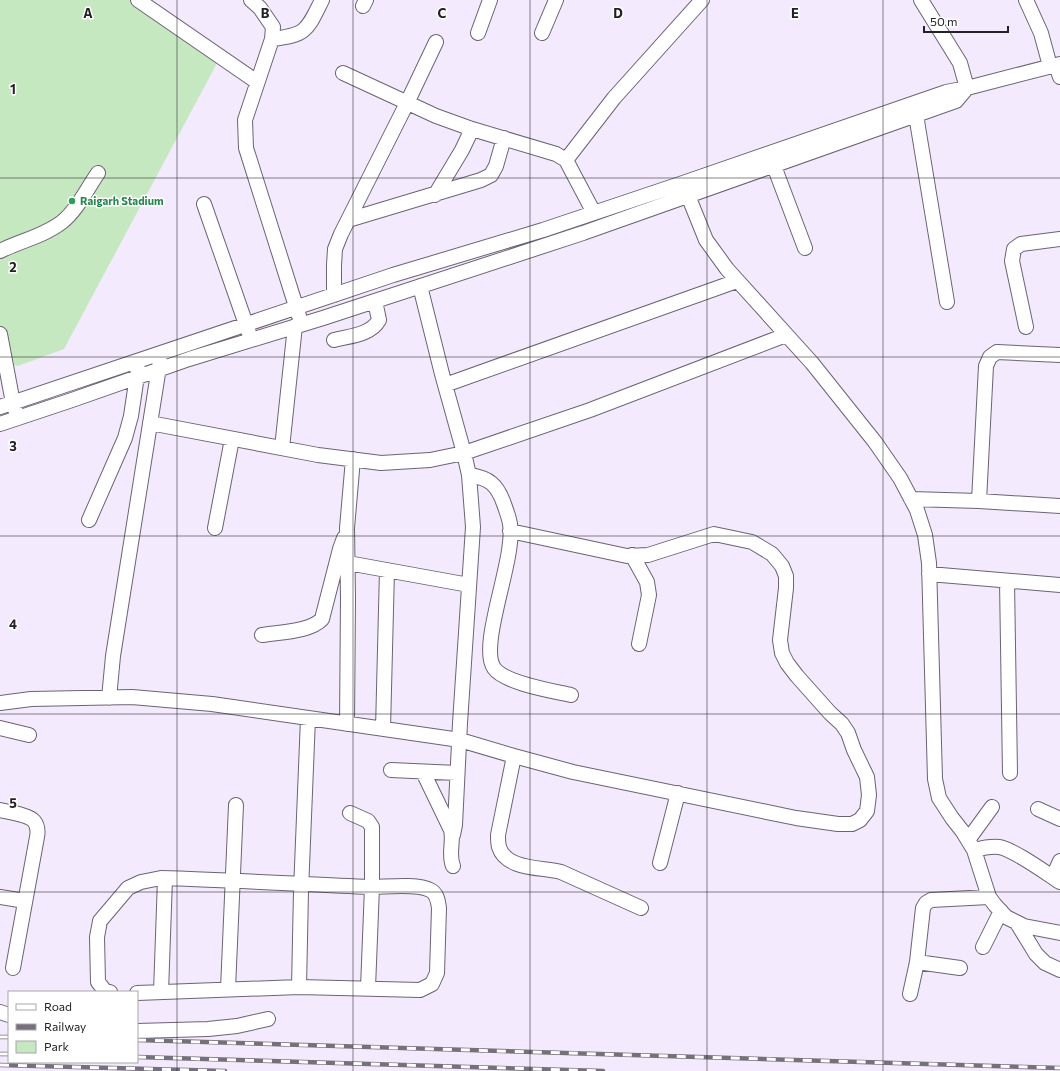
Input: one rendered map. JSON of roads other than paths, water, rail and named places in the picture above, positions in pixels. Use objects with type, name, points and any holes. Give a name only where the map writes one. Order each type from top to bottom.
[{"type":"street","points":[[138,0],[257,82]]},
{"type":"street","points":[[251,0],[260,8],[273,27],[272,39],[245,120],[246,148],[297,307],[299,325],[282,448]]},
{"type":"street","points":[[272,39],[291,37],[310,25],[322,0]]},
{"type":"street","points":[[478,33],[490,0]]},
{"type":"street","points":[[542,34],[556,0]]},
{"type":"street","points":[[566,160],[614,98],[702,0]]},
{"type":"street","points":[[921,0],[960,63],[967,88]]},
{"type":"street","points":[[0,424],[159,369],[375,301],[583,233],[686,190],[810,146],[946,92],[1057,68],[1026,0]]},
{"type":"street","points":[[334,295],[335,249],[436,42]]},
{"type":"street","points":[[343,73],[407,103],[472,129],[548,151],[566,160],[594,213]]},
{"type":"street","points":[[6,405],[297,307],[594,213],[774,166],[810,146],[916,115],[956,101],[967,88]]},
{"type":"street","points":[[916,115],[947,302]]},
{"type":"street","points":[[435,195],[462,150],[472,129]]},
{"type":"street","points":[[348,220],[435,195],[481,180],[491,175],[496,166],[504,138]]},
{"type":"street","points":[[774,166],[804,248]]},
{"type":"street","points":[[0,251],[50,230],[62,222],[72,212],[98,173]]},
{"type":"street","points":[[686,190],[706,240],[737,281],[812,363],[875,442],[900,478],[917,510],[925,535],[929,574],[934,779],[939,798],[971,845],[989,897],[1006,917],[1024,926],[1060,933]]},
{"type":"street","points":[[204,204],[252,339]]},
{"type":"street","points":[[1026,327],[1012,261],[1014,249],[1021,244],[1060,239]]},
{"type":"street","points":[[445,385],[737,281]]},
{"type":"street","points":[[420,286],[469,475],[473,527],[455,826],[450,853],[450,860],[453,866]]},
{"type":"street","points":[[334,340],[368,331],[376,326],[379,320],[375,301]]},
{"type":"street","points":[[0,334],[6,405],[18,418]]},
{"type":"street","points":[[150,424],[282,448],[381,463],[430,460],[464,453],[590,410],[786,335]]},
{"type":"street","points":[[979,501],[986,366],[990,357],[997,352],[1060,355]]},
{"type":"street","points":[[109,698],[113,656],[161,353]]},
{"type":"street","points":[[89,520],[125,438],[138,377],[139,360]]},
{"type":"street","points":[[215,528],[232,439]]},
{"type":"street","points":[[347,724],[347,528],[353,459]]},
{"type":"street","points":[[469,475],[482,477],[495,485],[500,494],[510,524],[507,562],[490,642],[490,660],[495,669],[504,676],[515,681],[571,695]]},
{"type":"street","points":[[911,499],[1060,506]]},
{"type":"street","points":[[262,634],[309,628],[317,624],[322,619],[347,528]]},
{"type":"street","points":[[0,703],[31,699],[132,697],[178,701],[308,718],[460,740],[573,772],[796,818],[838,824],[852,824],[860,820],[867,811],[869,795],[867,777],[854,750],[848,733],[842,724],[830,713],[797,676],[782,654],[780,640],[786,576],[782,566],[772,554],[752,542],[714,534],[648,555],[627,556],[510,531]]},
{"type":"street","points":[[632,555],[647,582],[649,596],[640,644]]},
{"type":"street","points":[[348,563],[469,585]]},
{"type":"street","points":[[382,729],[387,570]]},
{"type":"street","points":[[929,574],[1060,585]]},
{"type":"street","points":[[1007,581],[1010,773]]},
{"type":"street","points":[[299,987],[301,884],[308,718]]},
{"type":"street","points":[[0,728],[29,735]]},
{"type":"street","points":[[514,756],[498,835],[498,846],[504,857],[515,864],[562,872],[641,908]]},
{"type":"street","points":[[391,770],[458,773]]},
{"type":"street","points":[[423,772],[453,835]]},
{"type":"street","points":[[660,863],[678,793]]},
{"type":"street","points":[[228,989],[236,805]]},
{"type":"street","points":[[971,845],[992,807]]},
{"type":"street","points":[[1038,809],[1060,819]]},
{"type":"street","points":[[0,810],[30,818],[35,822],[38,828],[13,968]]},
{"type":"street","points":[[350,814],[368,821],[372,827],[372,887],[368,988]]},
{"type":"street","points":[[971,845],[1001,847],[1010,851],[1056,880],[1060,861]]},
{"type":"street","points":[[161,992],[165,879]]},
{"type":"street","points":[[108,991],[98,982],[97,937],[100,921],[128,888],[141,882],[165,879],[372,887],[417,887],[431,890],[435,893],[438,900],[439,908],[436,973],[432,984],[420,990],[299,987],[138,993]]},
{"type":"street","points":[[0,896],[25,901]]},
{"type":"street","points":[[910,994],[917,962],[923,908],[926,903],[931,900],[989,897]]},
{"type":"street","points":[[983,947],[1001,911]]},
{"type":"street","points":[[1017,923],[1036,954],[1045,963],[1060,970]]},
{"type":"street","points":[[917,962],[960,968]]},
{"type":"street","points":[[138,1031],[208,1029],[237,1026],[268,1019]]},
{"type":"railway","points":[[0,1037],[8,1037]]},
{"type":"railway","points":[[138,1040],[1060,1068]]},
{"type":"railway","points":[[0,1054],[8,1054]]},
{"type":"railway","points":[[138,1057],[603,1071]]},
{"type":"railway","points":[[0,1065],[225,1071]]},
{"type":"place","name":"Raigarh Stadium","points":[[72,201]]}]
